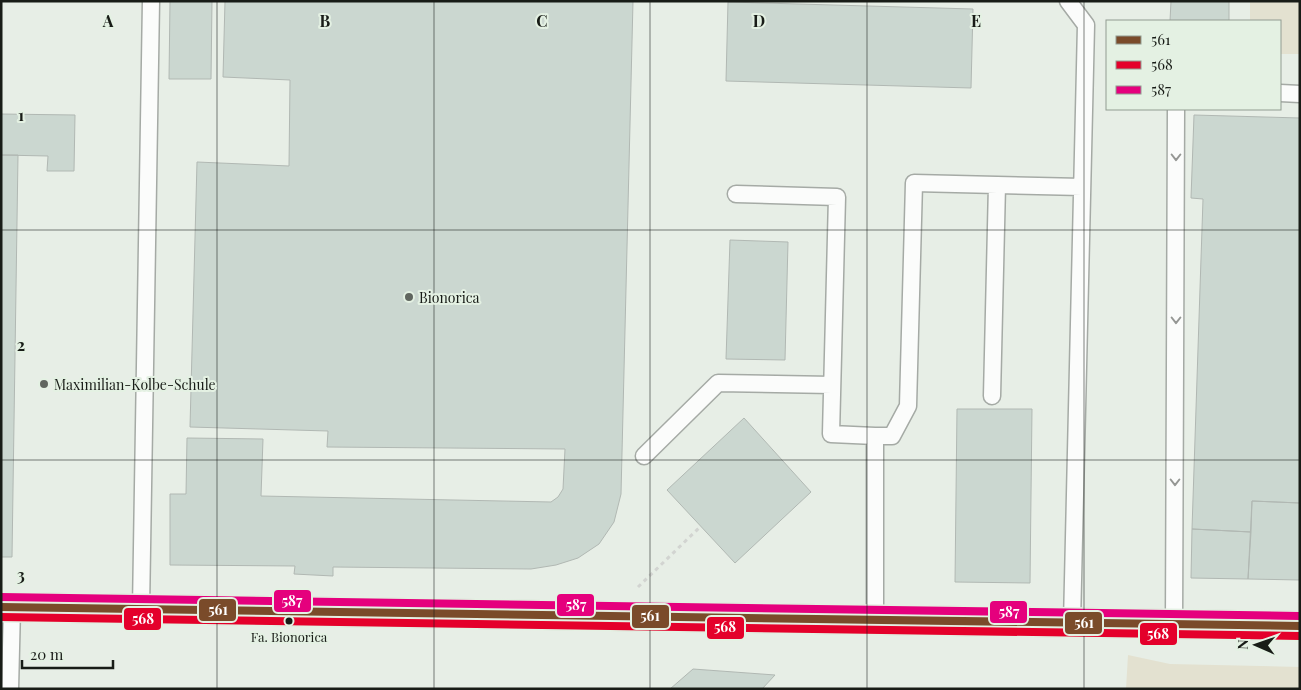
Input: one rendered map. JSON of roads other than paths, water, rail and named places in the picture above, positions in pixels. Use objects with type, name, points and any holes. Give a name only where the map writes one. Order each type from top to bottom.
[{"type":"street","points":[[6,607],[1300,626]]},
{"type":"lane","points":[[141,609],[151,1]]},
{"type":"lane","points":[[1068,1],[1086,25],[1072,623]]},
{"type":"lane","points":[[1281,93],[1300,94]]},
{"type":"lane","points":[[1174,624],[1176,110]]},
{"type":"lane","points":[[736,194],[837,197],[830,434],[892,436],[908,406],[914,183],[1082,187]]},
{"type":"lane","points":[[992,396],[997,185]]},
{"type":"lane","points":[[644,456],[718,383],[832,384]]},
{"type":"lane","points":[[875,436],[875,620]]},
{"type":"lane","points":[[6,607],[10,689]]},
{"type":"place","name":"Bionorica","points":[[409,297]]},
{"type":"place","name":"Maximilian-Kolbe-Schule","points":[[44,384]]},
{"type":"place","name":"Fa. Bionorica","points":[[289,621]]}]
